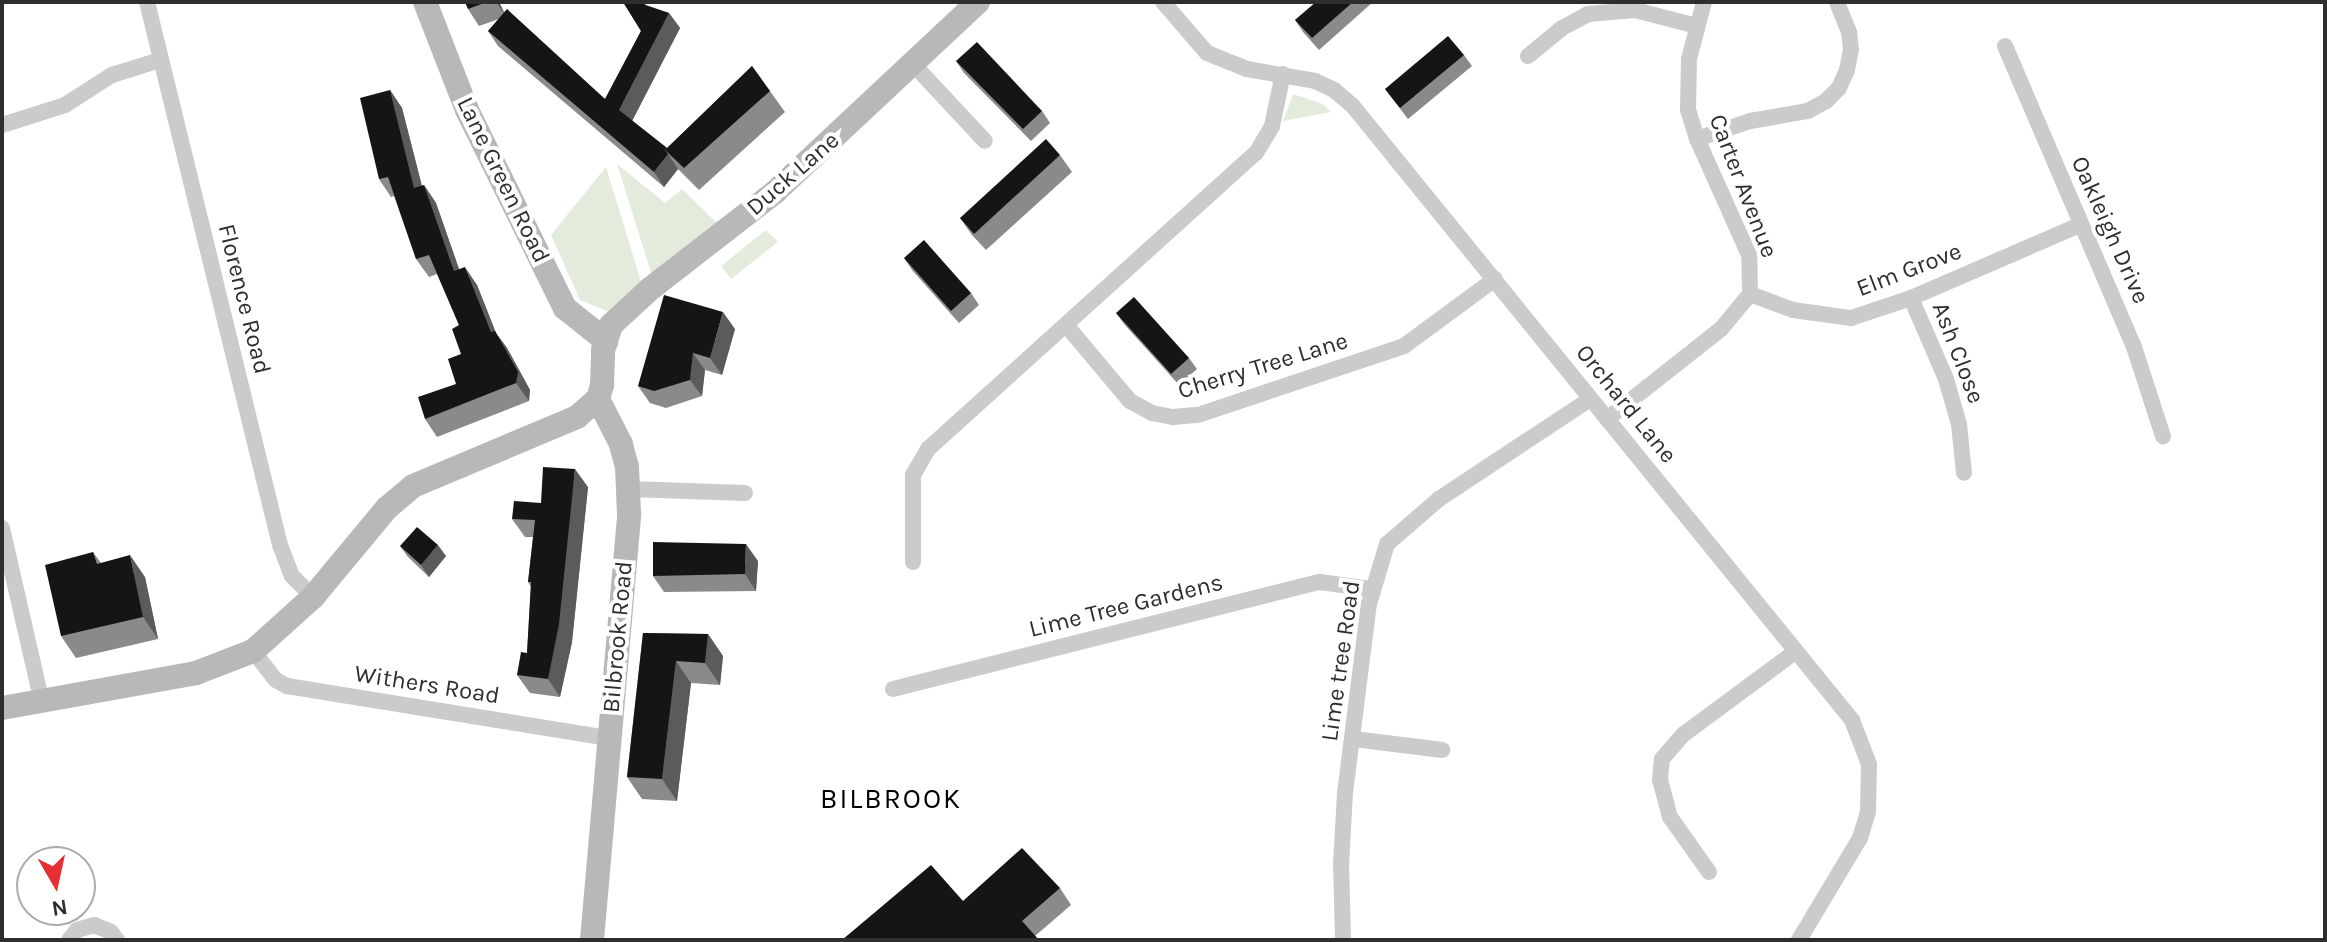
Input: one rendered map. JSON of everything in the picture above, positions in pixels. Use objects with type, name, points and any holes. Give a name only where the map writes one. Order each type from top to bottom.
[{"type":"street","name":"Florence Road","points":[[147,2],[280,545],[292,576],[313,597]]},
{"type":"street","name":"Lane Green Road","points":[[425,2],[467,110],[565,308],[606,341]]},
{"type":"street","name":"Duck Lane","points":[[606,341],[611,325],[622,313],[775,192],[978,2]]},
{"type":"street","name":"Orchard Lane","points":[[1163,2],[1207,53],[1247,69],[1315,81],[1334,90],[1352,105],[1857,729],[1864,745],[1871,786],[1868,812],[1860,838],[1799,940]]},
{"type":"street","name":"Carter Avenue","points":[[1607,419],[1721,329],[1750,294],[1749,255],[1697,139],[1688,109],[1686,83],[1704,2]]},
{"type":"street","points":[[1697,139],[1750,121],[1808,111],[1832,94],[1847,70],[1851,50],[1849,32],[1837,2]]},
{"type":"street","points":[[1528,56],[1562,28],[1588,14],[1601,11],[1635,10],[1697,26]]},
{"type":"street","name":"Oakleigh Drive","points":[[2005,46],[2134,347],[2163,436]]},
{"type":"street","points":[[2,125],[65,105],[112,75],[160,60]]},
{"type":"street","points":[[913,64],[985,141]]},
{"type":"street","points":[[913,562],[913,475],[928,449],[1256,153],[1272,126],[1283,74]]},
{"type":"street","name":"Elm Grove","points":[[1750,294],[1793,310],[1832,318],[1873,313],[2080,225]]},
{"type":"street","name":"Cherry Tree Lane","points":[[1066,325],[1130,401],[1152,413],[1173,417],[1198,415],[1404,346],[1495,279]]},
{"type":"street","name":"Ash Close","points":[[1911,298],[1946,379],[1959,424],[1964,473]]},
{"type":"street","points":[[2,708],[196,673],[253,651],[313,597],[387,508],[413,486],[577,417],[598,399],[606,341]]},
{"type":"street","name":"Bilbrook Road","points":[[592,940],[629,489],[621,444],[598,399]]},
{"type":"street","name":"Lime tree Road","points":[[1343,940],[1341,865],[1354,739],[1372,589],[1387,544],[1439,499],[1590,399]]},
{"type":"street","points":[[629,489],[745,493]]},
{"type":"street","points":[[2,528],[42,702]]},
{"type":"street","name":"Lime Tree Gardens","points":[[893,689],[1320,582],[1372,589]]},
{"type":"street","name":"Withers Road","points":[[253,651],[276,680],[287,686],[609,738]]},
{"type":"street","points":[[1709,872],[1670,817],[1660,780],[1662,759],[1684,734],[1796,651]]},
{"type":"street","points":[[1354,739],[1442,750]]},
{"type":"street","points":[[69,940],[77,930],[94,925],[111,932],[117,940]]},
{"type":"green space","points":[[1293,94],[1323,104],[1331,112],[1283,121]]},
{"type":"green space","points":[[617,164],[665,203],[682,189],[718,224],[654,282]]},
{"type":"green space","points":[[606,167],[642,285],[609,312],[580,300],[551,235]]},
{"type":"green space","points":[[766,230],[778,242],[731,279],[721,266]]},
{"type":"building","points":[[465,2],[487,2],[468,9]]},
{"type":"building","points":[[623,2],[643,2],[669,13],[619,110],[667,148],[668,154],[654,172],[488,31],[507,9],[605,99],[641,31]]},
{"type":"building","points":[[1316,2],[1353,2],[1312,38],[1295,20]]},
{"type":"building","points":[[1448,36],[1464,55],[1400,108],[1385,89]]},
{"type":"building","points":[[977,42],[1042,111],[1023,129],[956,61]]},
{"type":"building","points":[[752,66],[770,91],[684,168],[665,150]]},
{"type":"building","points":[[390,90],[414,188],[424,185],[454,271],[465,267],[491,332],[495,331],[518,372],[516,383],[425,419],[418,397],[456,384],[448,359],[461,354],[452,329],[459,325],[429,255],[416,259],[388,177],[379,179],[360,98]]},
{"type":"building","points":[[1046,139],[1060,155],[974,234],[960,218]]},
{"type":"building","points":[[924,240],[971,293],[951,311],[904,258]]},
{"type":"building","points":[[664,295],[723,312],[710,358],[693,353],[690,380],[654,391],[638,386]]},
{"type":"building","points":[[1134,297],[1189,358],[1171,374],[1116,313]]},
{"type":"building","points":[[543,467],[575,469],[559,624],[548,679],[517,675],[521,652],[527,653],[531,582],[528,582],[535,520],[512,519],[514,501],[541,503]]},
{"type":"building","points":[[417,527],[438,545],[421,565],[400,546]]},
{"type":"building","points":[[653,542],[746,544],[745,574],[653,576]]},
{"type":"building","points":[[93,552],[97,564],[130,555],[143,617],[61,636],[45,565]]},
{"type":"building","points":[[643,633],[708,634],[705,663],[676,661],[662,779],[627,777]]},
{"type":"building","points":[[1022,848],[1060,888],[1022,921],[1039,940],[842,940],[931,865],[963,901]]},
{"type":"district","name":"BILBROOK","points":[[891,799]]}]
